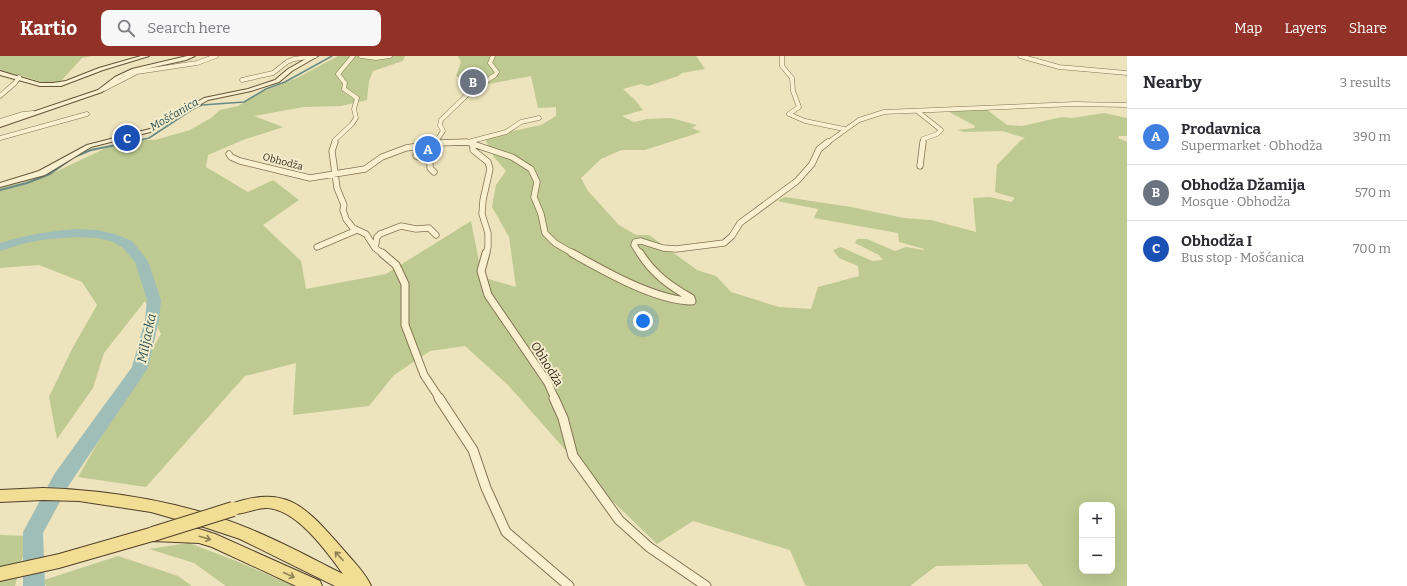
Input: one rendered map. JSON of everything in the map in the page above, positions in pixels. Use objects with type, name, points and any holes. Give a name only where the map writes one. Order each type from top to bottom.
[{"type":"main road","points":[[0,496],[43,494],[79,495],[142,504],[207,521],[245,534],[352,586]]},
{"type":"main road","points":[[0,574],[59,561],[153,534],[247,504],[265,502],[285,505],[298,513],[342,559],[364,586]]},
{"type":"main road","points":[[153,534],[199,536],[215,541],[314,586]]},
{"type":"street","points":[[0,73],[19,77],[42,85],[61,84],[80,79],[100,69],[146,56]]},
{"type":"street","points":[[104,89],[117,78],[134,70],[192,56]]},
{"type":"street","points":[[0,125],[104,89],[133,73],[200,62],[216,56]]},
{"type":"street","points":[[242,80],[273,72],[294,59],[315,56]]},
{"type":"street","points":[[0,185],[42,173],[89,146],[152,130],[206,99],[248,90],[277,81],[290,70],[315,56]]},
{"type":"street","points":[[353,56],[349,58],[346,66],[338,74],[345,83],[344,89],[357,98],[354,109],[356,118],[352,124],[335,140],[332,151],[337,188],[344,205],[343,210],[346,219],[353,228],[366,234],[375,248],[396,265],[405,284],[405,325],[424,375],[473,450],[486,488],[506,532],[569,586]]},
{"type":"street","points":[[361,56],[390,56]]},
{"type":"street","points":[[373,57],[378,56]]},
{"type":"street","points":[[437,143],[437,140],[443,132],[440,125],[441,120],[470,92],[491,80],[495,76],[497,72],[490,62],[493,56]]},
{"type":"street","points":[[782,56],[782,66],[792,78],[793,91],[800,106],[789,114],[806,121],[844,129]]},
{"type":"street","points":[[1020,56],[1043,64],[1072,70],[1127,73]]},
{"type":"street","points":[[0,96],[15,83],[19,77]]},
{"type":"street","points":[[470,142],[512,157],[531,170],[537,182],[534,194],[543,221],[544,230],[546,235],[555,242],[583,260],[626,281],[675,299],[688,302],[692,301],[691,298],[670,286],[648,266],[634,245],[636,242],[641,241],[663,248],[676,249],[724,243],[732,236],[740,223],[797,181],[812,164],[819,149],[844,129],[859,120],[888,111],[939,111],[970,108],[1075,104],[1127,105]]},
{"type":"street","points":[[917,110],[941,130],[937,134],[923,139],[920,166]]},
{"type":"street","points":[[0,121],[33,113]]},
{"type":"street","points":[[0,138],[87,114]]},
{"type":"street","name":"Obhodža","points":[[229,154],[231,157],[240,161],[310,178],[335,175],[365,168],[395,151],[417,146],[437,143],[470,142],[506,132],[521,122],[539,118]]},
{"type":"street","name":"Obhodža","points":[[470,142],[473,150],[488,162],[490,170],[483,200],[482,214],[488,234],[488,247],[481,270],[482,278],[488,295],[548,383],[563,418],[573,456],[619,520],[649,547],[706,586]]},
{"type":"street","points":[[417,146],[416,156],[430,162],[430,168],[434,172]]},
{"type":"street","points":[[375,248],[377,237],[380,234],[401,226],[416,229],[428,228],[436,235]]},
{"type":"street","points":[[317,247],[357,230]]},
{"type":"green space","points":[[0,56],[92,56],[82,58],[60,82],[51,82],[48,84],[0,71]]},
{"type":"green space","points":[[338,56],[405,56],[403,61],[373,71],[369,81],[367,100],[341,106],[304,107],[254,116],[283,127],[243,140],[208,155],[206,167],[248,192],[273,180],[299,200],[263,225],[301,261],[306,289],[386,274],[471,221],[482,277],[516,287],[509,237],[492,207],[496,185],[506,171],[494,157],[484,137],[541,125],[556,116],[556,107],[538,108],[531,76],[477,86],[456,76],[461,62],[458,56],[696,56],[705,69],[682,73],[678,76],[648,86],[641,84],[623,89],[643,110],[622,116],[634,122],[647,119],[671,118],[697,125],[692,128],[701,132],[645,150],[622,150],[601,159],[581,178],[588,191],[619,225],[636,235],[649,235],[697,270],[716,276],[731,292],[779,307],[811,309],[818,287],[859,276],[858,266],[839,258],[833,250],[841,247],[872,261],[883,260],[879,255],[855,243],[857,239],[867,239],[895,251],[906,247],[924,249],[899,242],[898,233],[814,218],[818,209],[777,201],[785,197],[851,207],[904,218],[931,220],[976,232],[973,198],[990,197],[1011,202],[1015,198],[995,192],[997,165],[1020,141],[1025,138],[1002,131],[964,132],[957,130],[974,128],[975,126],[949,112],[986,109],[1007,125],[1022,126],[1062,117],[1072,118],[1104,113],[1127,118],[1127,136],[1119,136],[1118,138],[1127,142],[1127,586],[1043,586],[1027,564],[936,566],[910,586],[809,586],[805,585],[790,550],[693,521],[657,544],[599,488],[508,385],[465,346],[430,351],[394,375],[369,406],[293,415],[296,363],[245,376],[146,487],[78,477],[161,334],[145,301],[104,353],[93,388],[57,439],[49,397],[72,349],[97,305],[82,282],[39,265],[0,268],[0,188],[47,176],[123,140],[155,140],[190,130],[211,118],[220,110],[238,106],[257,94],[297,78]]},
{"type":"green space","points":[[0,535],[28,536],[15,586],[0,586]]},
{"type":"green space","points":[[189,543],[294,586],[226,586],[194,563],[149,549]]},
{"type":"green space","points":[[118,556],[178,576],[192,586],[46,586],[44,580]]},
{"type":"waterway","name":"Mošćanica","points":[[126,143],[149,138],[193,109],[202,105],[244,102],[266,89],[285,82],[332,56]]},
{"type":"waterway","name":"Mošćanica","points":[[126,143],[131,142]]},
{"type":"waterway","name":"Mošćanica","points":[[0,190],[27,183],[50,174],[74,157],[91,150],[126,143]]},
{"type":"waterway","name":"Miljacka","points":[[0,247],[23,240],[49,235],[77,233],[97,234],[115,238],[127,244],[141,261],[154,300],[152,320],[140,368],[62,479],[33,532],[34,586]]},
{"type":"place","name":"Obhodža Džamija","points":[[473,82]]},
{"type":"place","name":"Obhodža I","points":[[127,138]]},
{"type":"place","name":"Prodavnica","points":[[428,149]]}]
